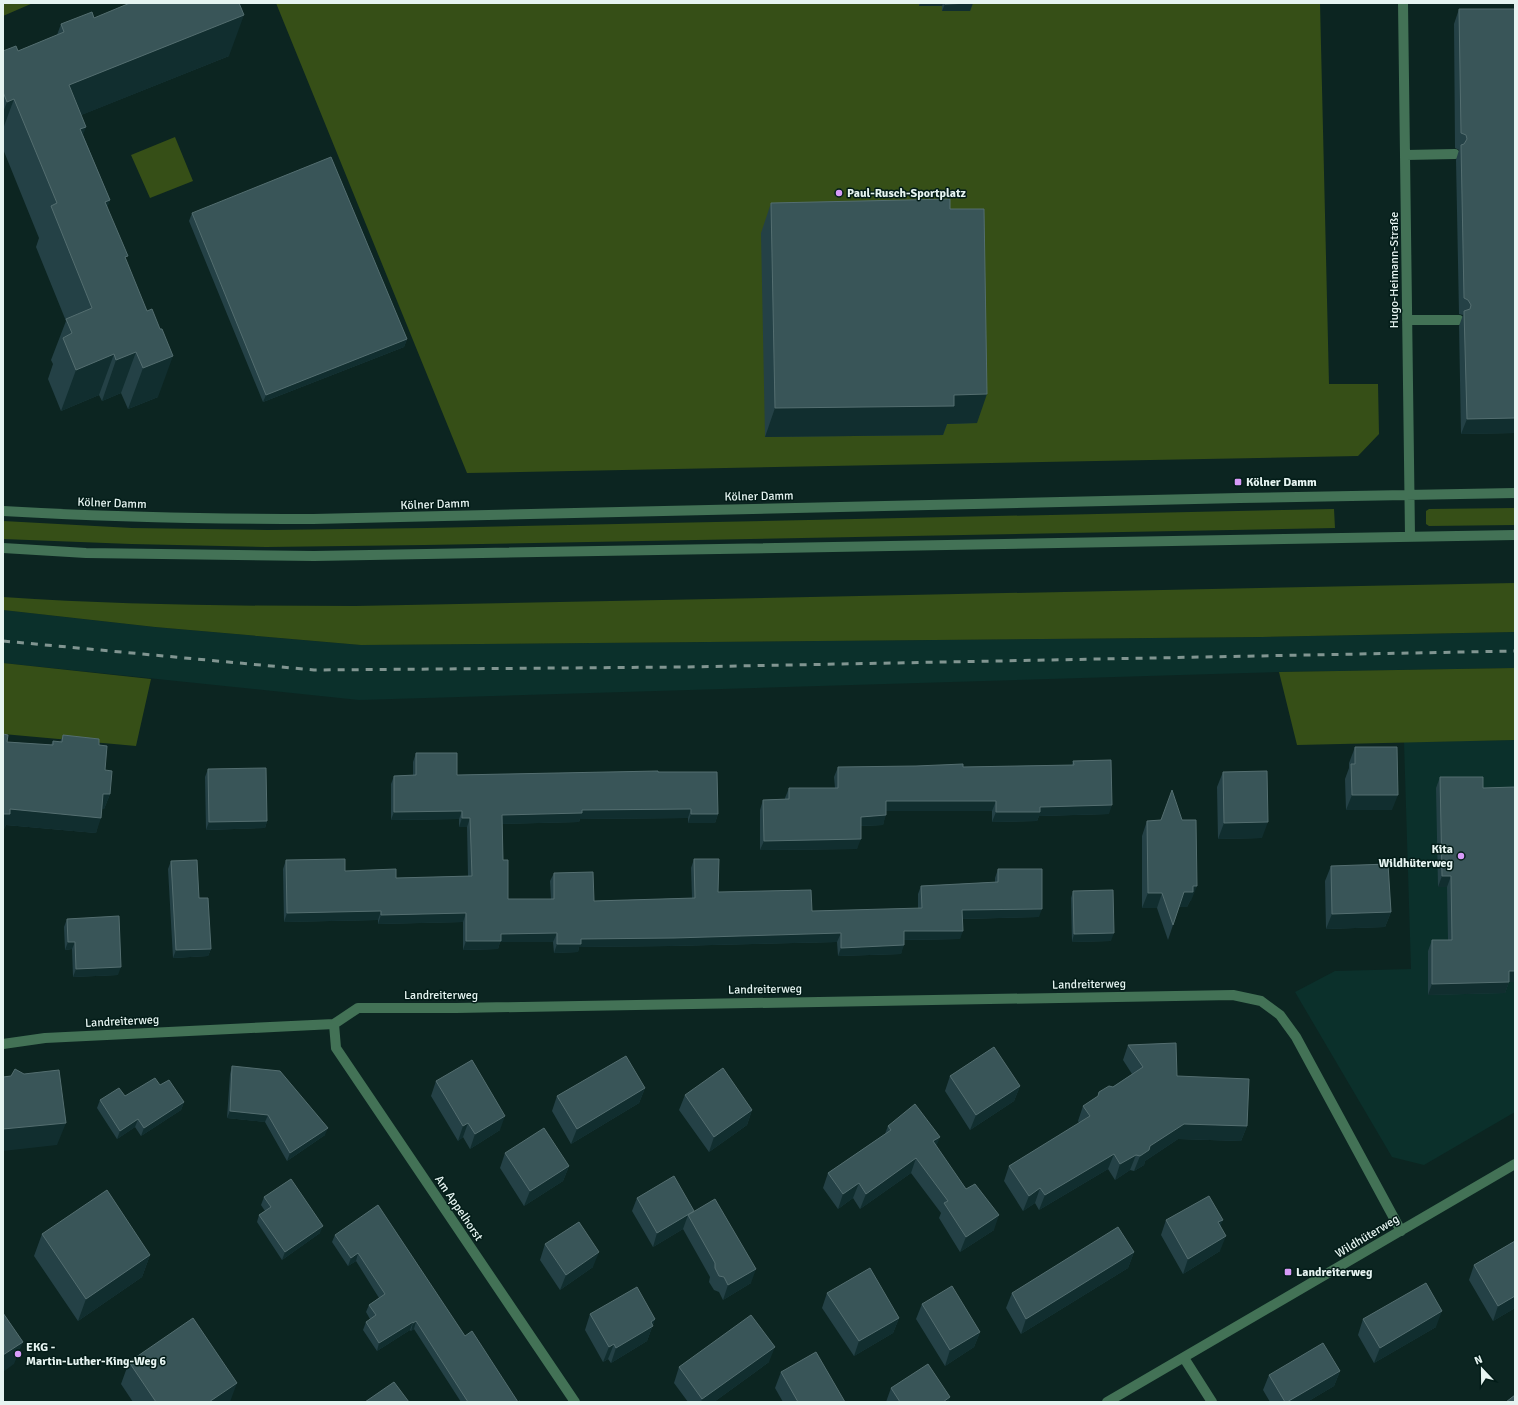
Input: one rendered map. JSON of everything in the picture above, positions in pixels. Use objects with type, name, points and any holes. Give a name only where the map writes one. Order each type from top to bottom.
[{"type":"street","name":"Hugo-Heimann-Straße","points":[[1403,3],[1406,155],[1408,495],[1410,536]]},
{"type":"street","points":[[1406,155],[1455,154]]},
{"type":"street","points":[[1407,320],[1459,320]]},
{"type":"street","name":"Kölner Damm","points":[[3,511],[95,516],[202,519],[313,519],[1408,495],[1515,494]]},
{"type":"street","points":[[3,548],[86,553],[314,556],[1515,535]]},
{"type":"street","name":"Landreiterweg","points":[[3,1044],[45,1038],[334,1024],[358,1008],[464,1008],[1233,995],[1261,1001],[1280,1015],[1296,1037],[1401,1231]]},
{"type":"street","name":"Am Appelhorst","points":[[334,1024],[336,1048],[575,1402]]},
{"type":"street","name":"Wildhüterweg","points":[[1108,1402],[1515,1164]]},
{"type":"street","points":[[1184,1358],[1212,1402]]},
{"type":"shaded area","points":[[3,610],[155,627],[361,645],[1262,637],[1515,632],[1515,668],[1279,672],[359,700],[3,663]]},
{"type":"shaded area","name":"Kita Wildhüterweg","points":[[1515,740],[1515,1112],[1424,1165],[1392,1157],[1295,992],[1335,971],[1411,969],[1404,742]]},
{"type":"green space","points":[[3,3],[33,3],[3,16]]},
{"type":"green space","name":"Paul-Rusch-Sportplatz","points":[[276,3],[1320,3],[1329,384],[1378,384],[1379,434],[1358,456],[467,473]]},
{"type":"green space","points":[[175,137],[193,181],[150,198],[131,155]]},
{"type":"green space","points":[[1515,508],[1515,525],[1429,526],[1426,524],[1426,511],[1429,509]]},
{"type":"green space","points":[[1334,509],[1335,528],[266,547],[3,539],[3,521],[132,528],[268,530]]},
{"type":"green space","points":[[1515,583],[1515,632],[1262,637],[361,645],[155,627],[3,610],[3,597],[91,602],[267,606],[355,606]]},
{"type":"green space","points":[[3,663],[151,679],[136,746],[3,734]]},
{"type":"green space","points":[[1515,668],[1515,740],[1297,745],[1279,672]]},
{"type":"building","points":[[130,3],[239,3],[244,15],[69,85],[86,127],[80,129],[110,200],[105,202],[128,256],[125,257],[147,311],[152,309],[173,356],[143,368],[136,352],[116,360],[114,354],[76,370],[63,338],[72,333],[66,319],[92,308],[51,206],[57,203],[14,99],[7,102],[3,92],[3,51],[16,46],[18,51],[64,32],[61,24],[92,12],[94,18]]},
{"type":"building","points":[[945,3],[973,3],[945,4]]},
{"type":"building","points":[[1459,9],[1515,9],[1515,418],[1467,419],[1464,311],[1470,309],[1471,305],[1468,300],[1464,298],[1461,145],[1464,144],[1467,139],[1466,135],[1461,133]]},
{"type":"building","points":[[331,157],[407,339],[266,395],[192,213]]},
{"type":"building","points":[[950,199],[950,209],[984,209],[987,394],[954,395],[954,406],[775,408],[771,203]]},
{"type":"building","points":[[3,734],[8,735],[7,742],[53,745],[53,741],[62,742],[63,735],[99,739],[99,745],[107,746],[105,770],[112,771],[110,794],[103,794],[101,818],[10,809],[10,814],[3,814]]},
{"type":"building","points":[[1355,747],[1397,747],[1398,795],[1352,795],[1351,764],[1355,764]]},
{"type":"building","points":[[416,753],[457,753],[457,775],[658,771],[717,772],[718,814],[691,814],[691,809],[582,810],[582,813],[502,815],[503,860],[508,860],[508,899],[554,899],[554,873],[593,872],[594,901],[695,898],[694,859],[719,859],[718,892],[811,890],[812,911],[922,908],[921,886],[998,882],[998,869],[1042,869],[1042,909],[962,910],[963,931],[904,931],[904,945],[841,948],[841,933],[581,939],[581,944],[557,944],[557,933],[501,934],[501,941],[466,941],[466,913],[381,915],[381,911],[287,913],[286,860],[345,859],[345,871],[396,869],[396,878],[472,876],[470,818],[462,818],[462,811],[394,812],[394,776],[416,775]]},
{"type":"building","points":[[1111,760],[1112,805],[1040,807],[1040,812],[996,812],[996,801],[886,801],[886,815],[861,817],[861,839],[764,841],[763,800],[789,799],[789,788],[838,788],[838,767],[963,764],[963,767],[1074,765],[1073,761]]},
{"type":"building","points":[[266,768],[267,821],[209,822],[208,769]]},
{"type":"building","points":[[1267,771],[1268,822],[1224,823],[1223,772]]},
{"type":"building","points":[[1440,777],[1483,777],[1483,788],[1515,787],[1515,971],[1509,971],[1509,982],[1432,984],[1432,940],[1452,940],[1451,876],[1442,876]]},
{"type":"building","points":[[1172,790],[1182,820],[1196,820],[1197,886],[1193,886],[1193,892],[1184,892],[1173,925],[1162,893],[1148,893],[1147,821],[1161,820]]},
{"type":"building","points":[[197,860],[199,898],[208,898],[211,949],[176,950],[171,861]]},
{"type":"building","points":[[1388,864],[1391,912],[1332,914],[1331,866]]},
{"type":"building","points":[[1113,890],[1114,933],[1074,934],[1073,891]]},
{"type":"building","points":[[119,916],[121,967],[76,969],[75,942],[68,942],[67,919]]},
{"type":"building","points":[[1176,1043],[1177,1076],[1249,1079],[1247,1126],[1184,1124],[1150,1146],[1149,1150],[1140,1156],[1136,1155],[1120,1164],[1114,1154],[1045,1195],[1040,1188],[1029,1196],[1009,1166],[1090,1116],[1083,1106],[1098,1096],[1099,1092],[1109,1086],[1113,1087],[1143,1067],[1128,1045]]},
{"type":"building","points":[[994,1047],[1020,1086],[976,1115],[950,1076]]},
{"type":"building","points":[[626,1056],[645,1088],[577,1129],[557,1096]]},
{"type":"building","points":[[472,1060],[505,1116],[475,1134],[468,1123],[463,1126],[436,1081]]},
{"type":"building","points":[[232,1066],[280,1071],[328,1128],[290,1153],[268,1115],[230,1111]]},
{"type":"building","points":[[723,1068],[752,1110],[714,1137],[685,1095]]},
{"type":"building","points":[[15,1069],[24,1074],[59,1070],[66,1123],[3,1129],[3,1077],[11,1076]]},
{"type":"building","points":[[155,1078],[160,1085],[169,1080],[184,1102],[144,1128],[138,1119],[120,1131],[100,1100],[119,1088],[125,1096]]},
{"type":"building","points":[[915,1104],[940,1137],[933,1141],[966,1189],[975,1184],[999,1215],[966,1237],[944,1203],[948,1201],[916,1158],[866,1194],[859,1183],[843,1194],[828,1173],[891,1130],[888,1126]]},
{"type":"building","points":[[544,1128],[569,1166],[530,1191],[505,1153]]},
{"type":"building","points":[[674,1176],[694,1211],[657,1233],[637,1198]]},
{"type":"building","points":[[291,1179],[323,1226],[285,1252],[259,1215],[271,1207],[264,1197]]},
{"type":"building","points":[[107,1190],[150,1255],[86,1299],[42,1234]]},
{"type":"building","points":[[1209,1196],[1223,1220],[1218,1222],[1226,1236],[1188,1259],[1166,1220]]},
{"type":"building","points":[[715,1199],[756,1269],[728,1285],[724,1277],[719,1276],[715,1268],[715,1263],[688,1215]]},
{"type":"building","points":[[378,1205],[465,1336],[472,1331],[518,1402],[468,1402],[416,1321],[379,1343],[366,1322],[376,1315],[369,1305],[385,1294],[358,1253],[351,1258],[335,1235]]},
{"type":"building","points":[[579,1222],[599,1252],[566,1275],[545,1244]]},
{"type":"building","points":[[1118,1227],[1134,1252],[1026,1319],[1012,1293]]},
{"type":"building","points":[[1515,1241],[1515,1296],[1498,1306],[1474,1265]]},
{"type":"building","points":[[870,1268],[899,1318],[859,1341],[827,1293]]},
{"type":"building","points":[[1426,1283],[1442,1311],[1380,1348],[1363,1319]]},
{"type":"building","points":[[952,1286],[980,1332],[950,1350],[922,1304]]},
{"type":"building","points":[[637,1287],[655,1319],[651,1322],[653,1326],[616,1348],[614,1344],[609,1347],[590,1314]]},
{"type":"building","points":[[3,1313],[23,1342],[3,1355]]},
{"type":"building","points":[[751,1315],[775,1347],[702,1399],[679,1367]]},
{"type":"building","points":[[193,1318],[237,1383],[209,1402],[156,1402],[129,1362]]},
{"type":"building","points":[[1323,1343],[1340,1371],[1285,1402],[1269,1375]]},
{"type":"building","points":[[816,1352],[845,1402],[798,1402],[781,1372]]},
{"type":"building","points":[[928,1364],[950,1397],[943,1402],[900,1402],[891,1388]]},
{"type":"building","points":[[394,1382],[409,1402],[365,1402]]},
{"type":"building","points":[[1515,1395],[1515,1402],[1506,1402]]},
{"type":"railway","points":[[3,641],[314,670],[685,667],[1515,651]]},
{"type":"place","name":"Paul-Rusch-Sportplatz","points":[[839,193]]},
{"type":"place","name":"Kölner Damm","points":[[1238,482]]},
{"type":"place","name":"Kita Wildhüterweg","points":[[1461,856]]},
{"type":"place","name":"Landreiterweg","points":[[1288,1272]]},
{"type":"place","name":"EKG - Martin-Luther-King-Weg 6","points":[[18,1354]]}]
